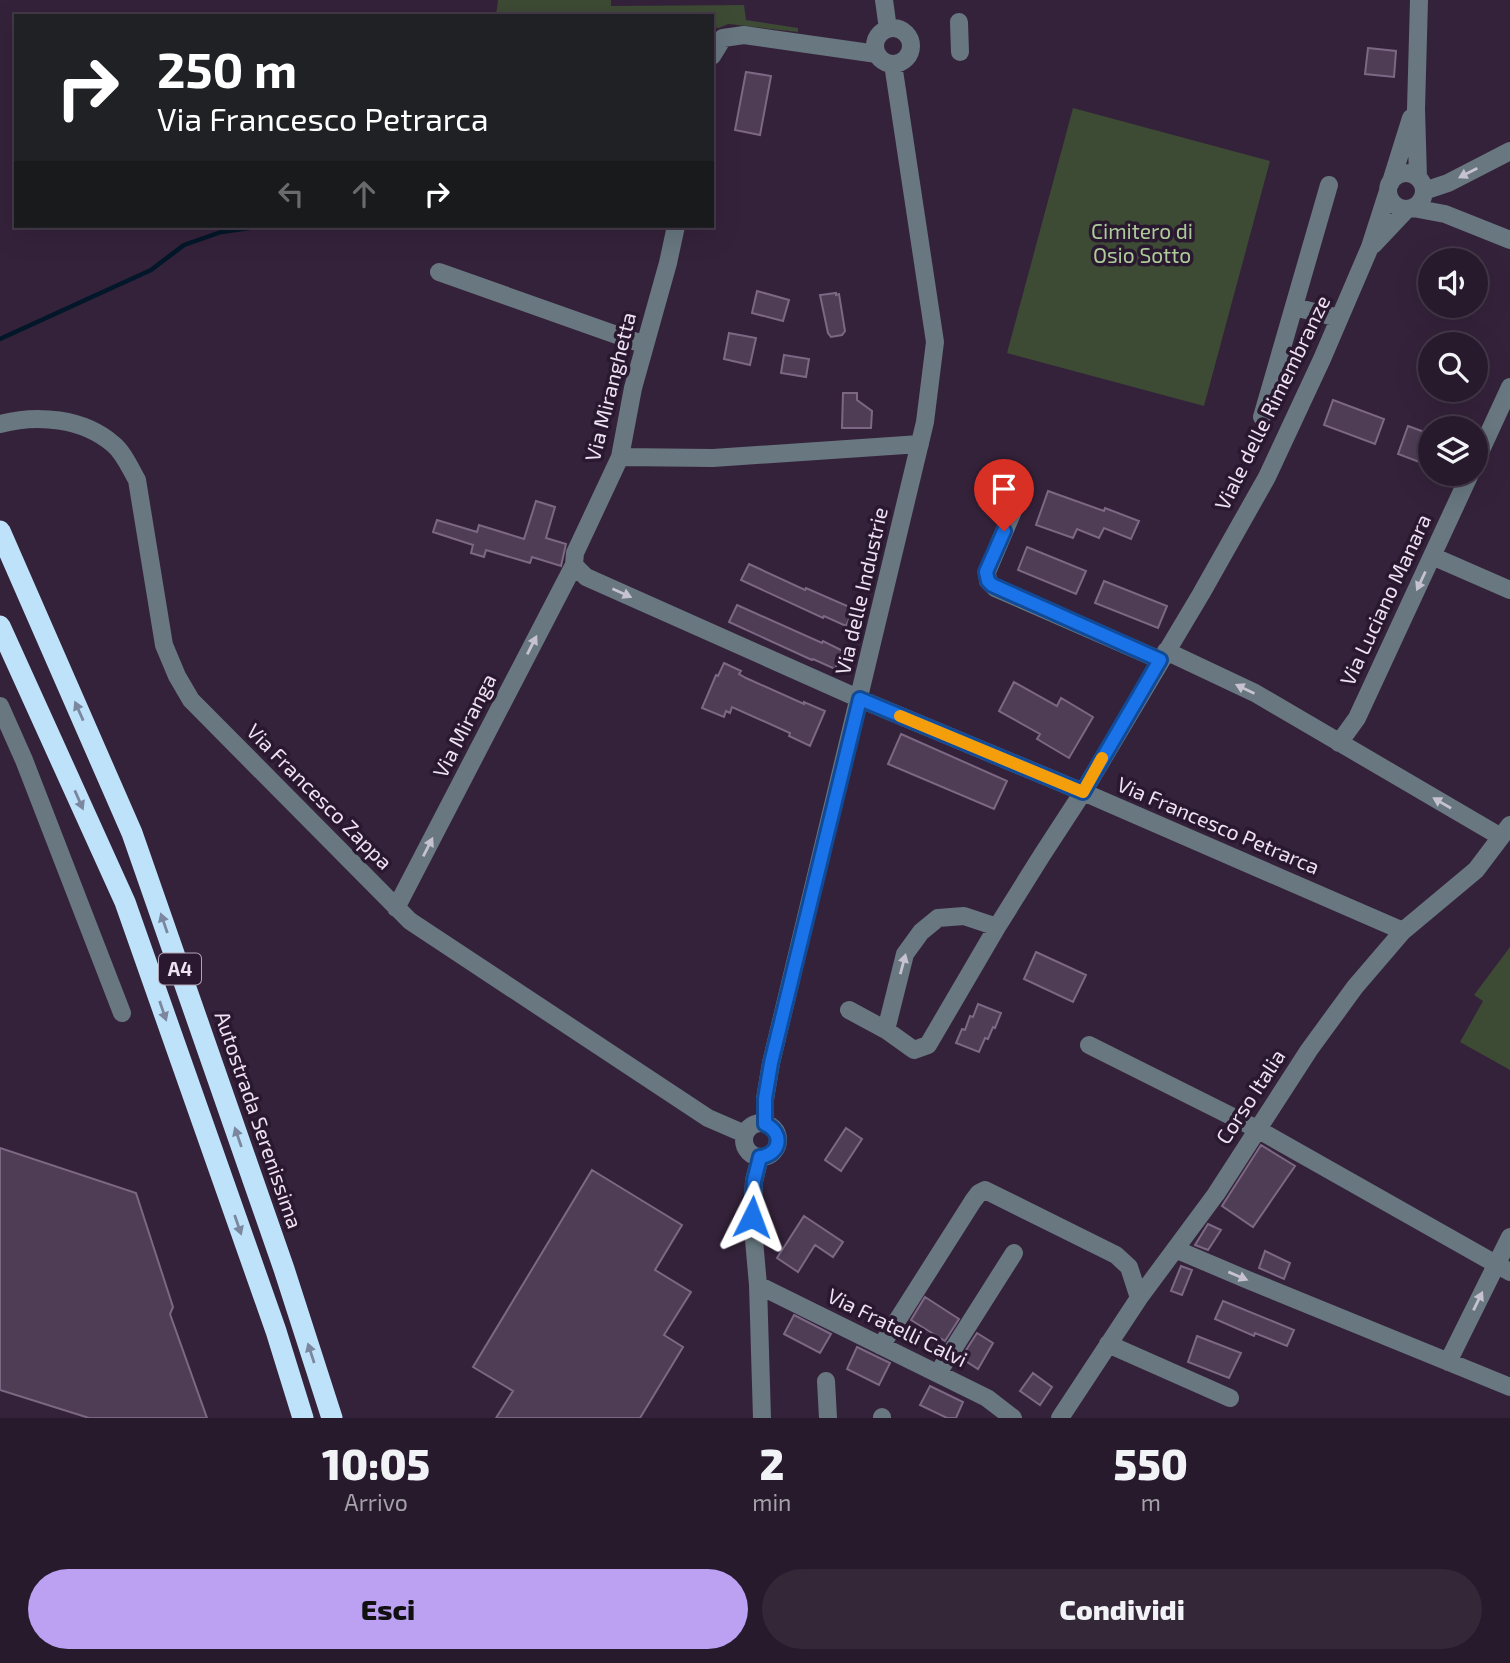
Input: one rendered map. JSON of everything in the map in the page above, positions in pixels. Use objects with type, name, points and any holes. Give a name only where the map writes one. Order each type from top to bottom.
[{"type":"highway","name":"Autostrada Serenissima","points":[[0,531],[132,833],[284,1269],[332,1418]]},
{"type":"highway","name":"A4","points":[[0,626],[125,902],[303,1418]]},
{"type":"street","points":[[884,0],[888,29]]},
{"type":"street","points":[[1417,196],[1419,0]]},
{"type":"street","points":[[959,22],[960,52]]},
{"type":"street","points":[[888,29],[902,31],[910,41],[910,51],[900,63],[884,62],[877,54],[877,39],[888,29]]},
{"type":"street","points":[[714,52],[723,38],[744,35],[877,54]]},
{"type":"street","name":"Via delle Industrie","points":[[762,1418],[758,1285],[752,1217],[754,1181],[760,1157],[773,1152],[778,1143],[773,1128],[765,1124],[765,1099],[771,1063],[925,422],[935,342],[893,64]]},
{"type":"street","name":"Viale delle Rimembranze","points":[[886,1030],[914,1050],[928,1045],[1201,594],[1267,477],[1339,318],[1370,247],[1416,109]]},
{"type":"street","points":[[1510,151],[1417,196],[1398,207],[1389,196],[1394,178],[1404,173],[1414,175],[1417,196],[1445,214],[1510,240]]},
{"type":"street","points":[[1262,417],[1329,186]]},
{"type":"street","name":"Viale delle Rimembranze","points":[[1370,247],[1417,196]]},
{"type":"street","name":"Via Miranghetta","points":[[575,559],[620,457],[633,388],[676,228]]},
{"type":"street","points":[[439,272],[645,345]]},
{"type":"street","points":[[1294,307],[1339,318]]},
{"type":"street","points":[[1488,435],[1510,387]]},
{"type":"street","name":"Via Francesco Zappa","points":[[0,424],[40,418],[69,423],[93,431],[114,444],[137,480],[164,645],[191,700],[396,908],[410,921],[708,1118],[745,1134]]},
{"type":"street","points":[[620,457],[713,458],[920,444]]},
{"type":"street","name":"Via Luciano Manara","points":[[1339,743],[1357,718],[1464,486]]},
{"type":"street","points":[[1013,511],[986,572],[992,585],[1255,693],[1339,743],[1506,831]]},
{"type":"street","points":[[1432,556],[1510,590]]},
{"type":"street","points":[[575,559],[586,577],[860,699]]},
{"type":"street","name":"Via Miranga","points":[[396,908],[575,559]]},
{"type":"street","name":"Via Francesco Petrarca","points":[[860,699],[1404,931]]},
{"type":"street","points":[[0,706],[24,760],[122,1013]]},
{"type":"street","name":"Corso Italia","points":[[1060,1418],[1139,1298],[1216,1194],[1309,1050],[1355,987],[1404,931],[1476,870],[1506,831]]},
{"type":"street","points":[[849,1010],[886,1030],[905,954],[921,932],[938,918],[964,916],[997,927]]},
{"type":"street","points":[[1089,1045],[1257,1129],[1503,1268]]},
{"type":"street","points":[[760,1157],[746,1149],[744,1139],[751,1126],[765,1124]]},
{"type":"street","points":[[881,1346],[972,1201],[985,1190],[1116,1255],[1129,1267],[1139,1298]]},
{"type":"street","points":[[1448,1362],[1503,1268],[1510,1237]]},
{"type":"street","points":[[1175,1249],[1510,1387]]},
{"type":"street","points":[[937,1373],[1014,1253]]},
{"type":"street","name":"Via Fratelli Calvi","points":[[758,1285],[987,1398],[1013,1418]]},
{"type":"street","points":[[1108,1344],[1230,1398]]},
{"type":"street","points":[[825,1381],[828,1418]]},
{"type":"green space","points":[[498,0],[611,0],[611,6],[744,5],[746,20],[798,28],[798,32],[728,24],[714,27],[714,14],[496,14]]},
{"type":"green space","name":"Cimitero di Osio Sotto","points":[[1073,108],[1270,161],[1204,406],[1007,353]]},
{"type":"green space","points":[[1510,947],[1510,1070],[1460,1042],[1483,1001],[1474,995]]},
{"type":"building","points":[[1368,48],[1396,51],[1394,77],[1365,74]]},
{"type":"building","points":[[746,72],[771,76],[760,135],[735,130]]},
{"type":"building","points":[[757,291],[789,300],[783,321],[752,313]]},
{"type":"building","points":[[839,294],[845,331],[842,335],[831,337],[820,295]]},
{"type":"building","points":[[729,333],[756,338],[750,365],[724,359]]},
{"type":"building","points":[[784,355],[809,359],[806,377],[781,373]]},
{"type":"building","points":[[843,393],[857,393],[857,400],[872,411],[871,428],[842,428]]},
{"type":"building","points":[[1333,400],[1384,419],[1375,444],[1324,425]]},
{"type":"building","points":[[1408,426],[1418,430],[1418,462],[1398,454]]},
{"type":"building","points":[[1048,491],[1139,521],[1131,539],[1104,528],[1099,538],[1077,529],[1073,538],[1036,525]]},
{"type":"building","points":[[536,501],[555,507],[546,538],[566,544],[561,566],[532,557],[530,563],[486,550],[484,557],[471,553],[473,545],[433,532],[437,520],[477,532],[479,525],[524,539]]},
{"type":"building","points":[[1027,547],[1086,571],[1076,594],[1018,570]]},
{"type":"building","points":[[749,564],[854,609],[846,626],[741,580]]},
{"type":"building","points":[[1104,581],[1167,606],[1158,628],[1095,603]]},
{"type":"building","points":[[737,605],[843,651],[835,669],[729,622]]},
{"type":"building","points":[[724,663],[741,671],[739,674],[746,678],[825,711],[810,746],[789,736],[790,733],[732,707],[730,713],[726,711],[724,717],[702,708]]},
{"type":"building","points":[[1014,682],[1057,706],[1061,698],[1093,717],[1069,758],[1037,739],[1040,734],[999,711]]},
{"type":"building","points":[[901,734],[1007,781],[994,809],[888,764]]},
{"type":"building","points":[[1036,952],[1086,975],[1073,1002],[1024,979]]},
{"type":"building","points":[[978,1004],[1001,1013],[995,1028],[993,1027],[988,1039],[985,1038],[979,1052],[956,1043]]},
{"type":"building","points":[[846,1128],[862,1139],[841,1171],[825,1160]]},
{"type":"building","points":[[1261,1145],[1295,1166],[1253,1227],[1222,1206]]},
{"type":"building","points":[[0,1148],[136,1193],[173,1307],[170,1314],[207,1418],[89,1418],[0,1390]]},
{"type":"building","points":[[592,1170],[682,1225],[655,1270],[691,1292],[664,1335],[683,1347],[640,1418],[496,1418],[513,1391],[473,1367]]},
{"type":"building","points":[[804,1216],[843,1242],[833,1257],[815,1245],[798,1272],[777,1258]]},
{"type":"building","points":[[1208,1224],[1221,1230],[1208,1250],[1195,1245]]},
{"type":"building","points":[[1265,1251],[1290,1263],[1284,1279],[1259,1268]]},
{"type":"building","points":[[1181,1266],[1192,1270],[1182,1295],[1171,1291]]},
{"type":"building","points":[[925,1297],[959,1319],[945,1341],[911,1320]]},
{"type":"building","points":[[1223,1301],[1294,1330],[1287,1346],[1255,1333],[1254,1336],[1215,1319]]},
{"type":"building","points":[[794,1315],[831,1334],[820,1353],[784,1334]]},
{"type":"building","points":[[977,1333],[993,1343],[978,1369],[961,1358]]},
{"type":"building","points":[[1197,1336],[1241,1353],[1229,1378],[1188,1362]]},
{"type":"building","points":[[857,1347],[890,1363],[879,1385],[847,1369]]},
{"type":"building","points":[[1033,1373],[1052,1387],[1040,1405],[1020,1391]]},
{"type":"building","points":[[930,1386],[963,1402],[956,1418],[947,1418],[920,1405]]},
{"type":"waterway","points":[[0,339],[151,270],[184,245],[221,232],[249,228]]},
{"type":"slow traffic","points":[[900,716],[1083,792],[1102,758]]},
{"type":"route","points":[[752,1217],[754,1181],[760,1157],[773,1152],[778,1143],[773,1128],[765,1124],[765,1099],[771,1063],[860,699],[1083,792],[1160,660],[992,585],[986,572],[1004,531]]}]
